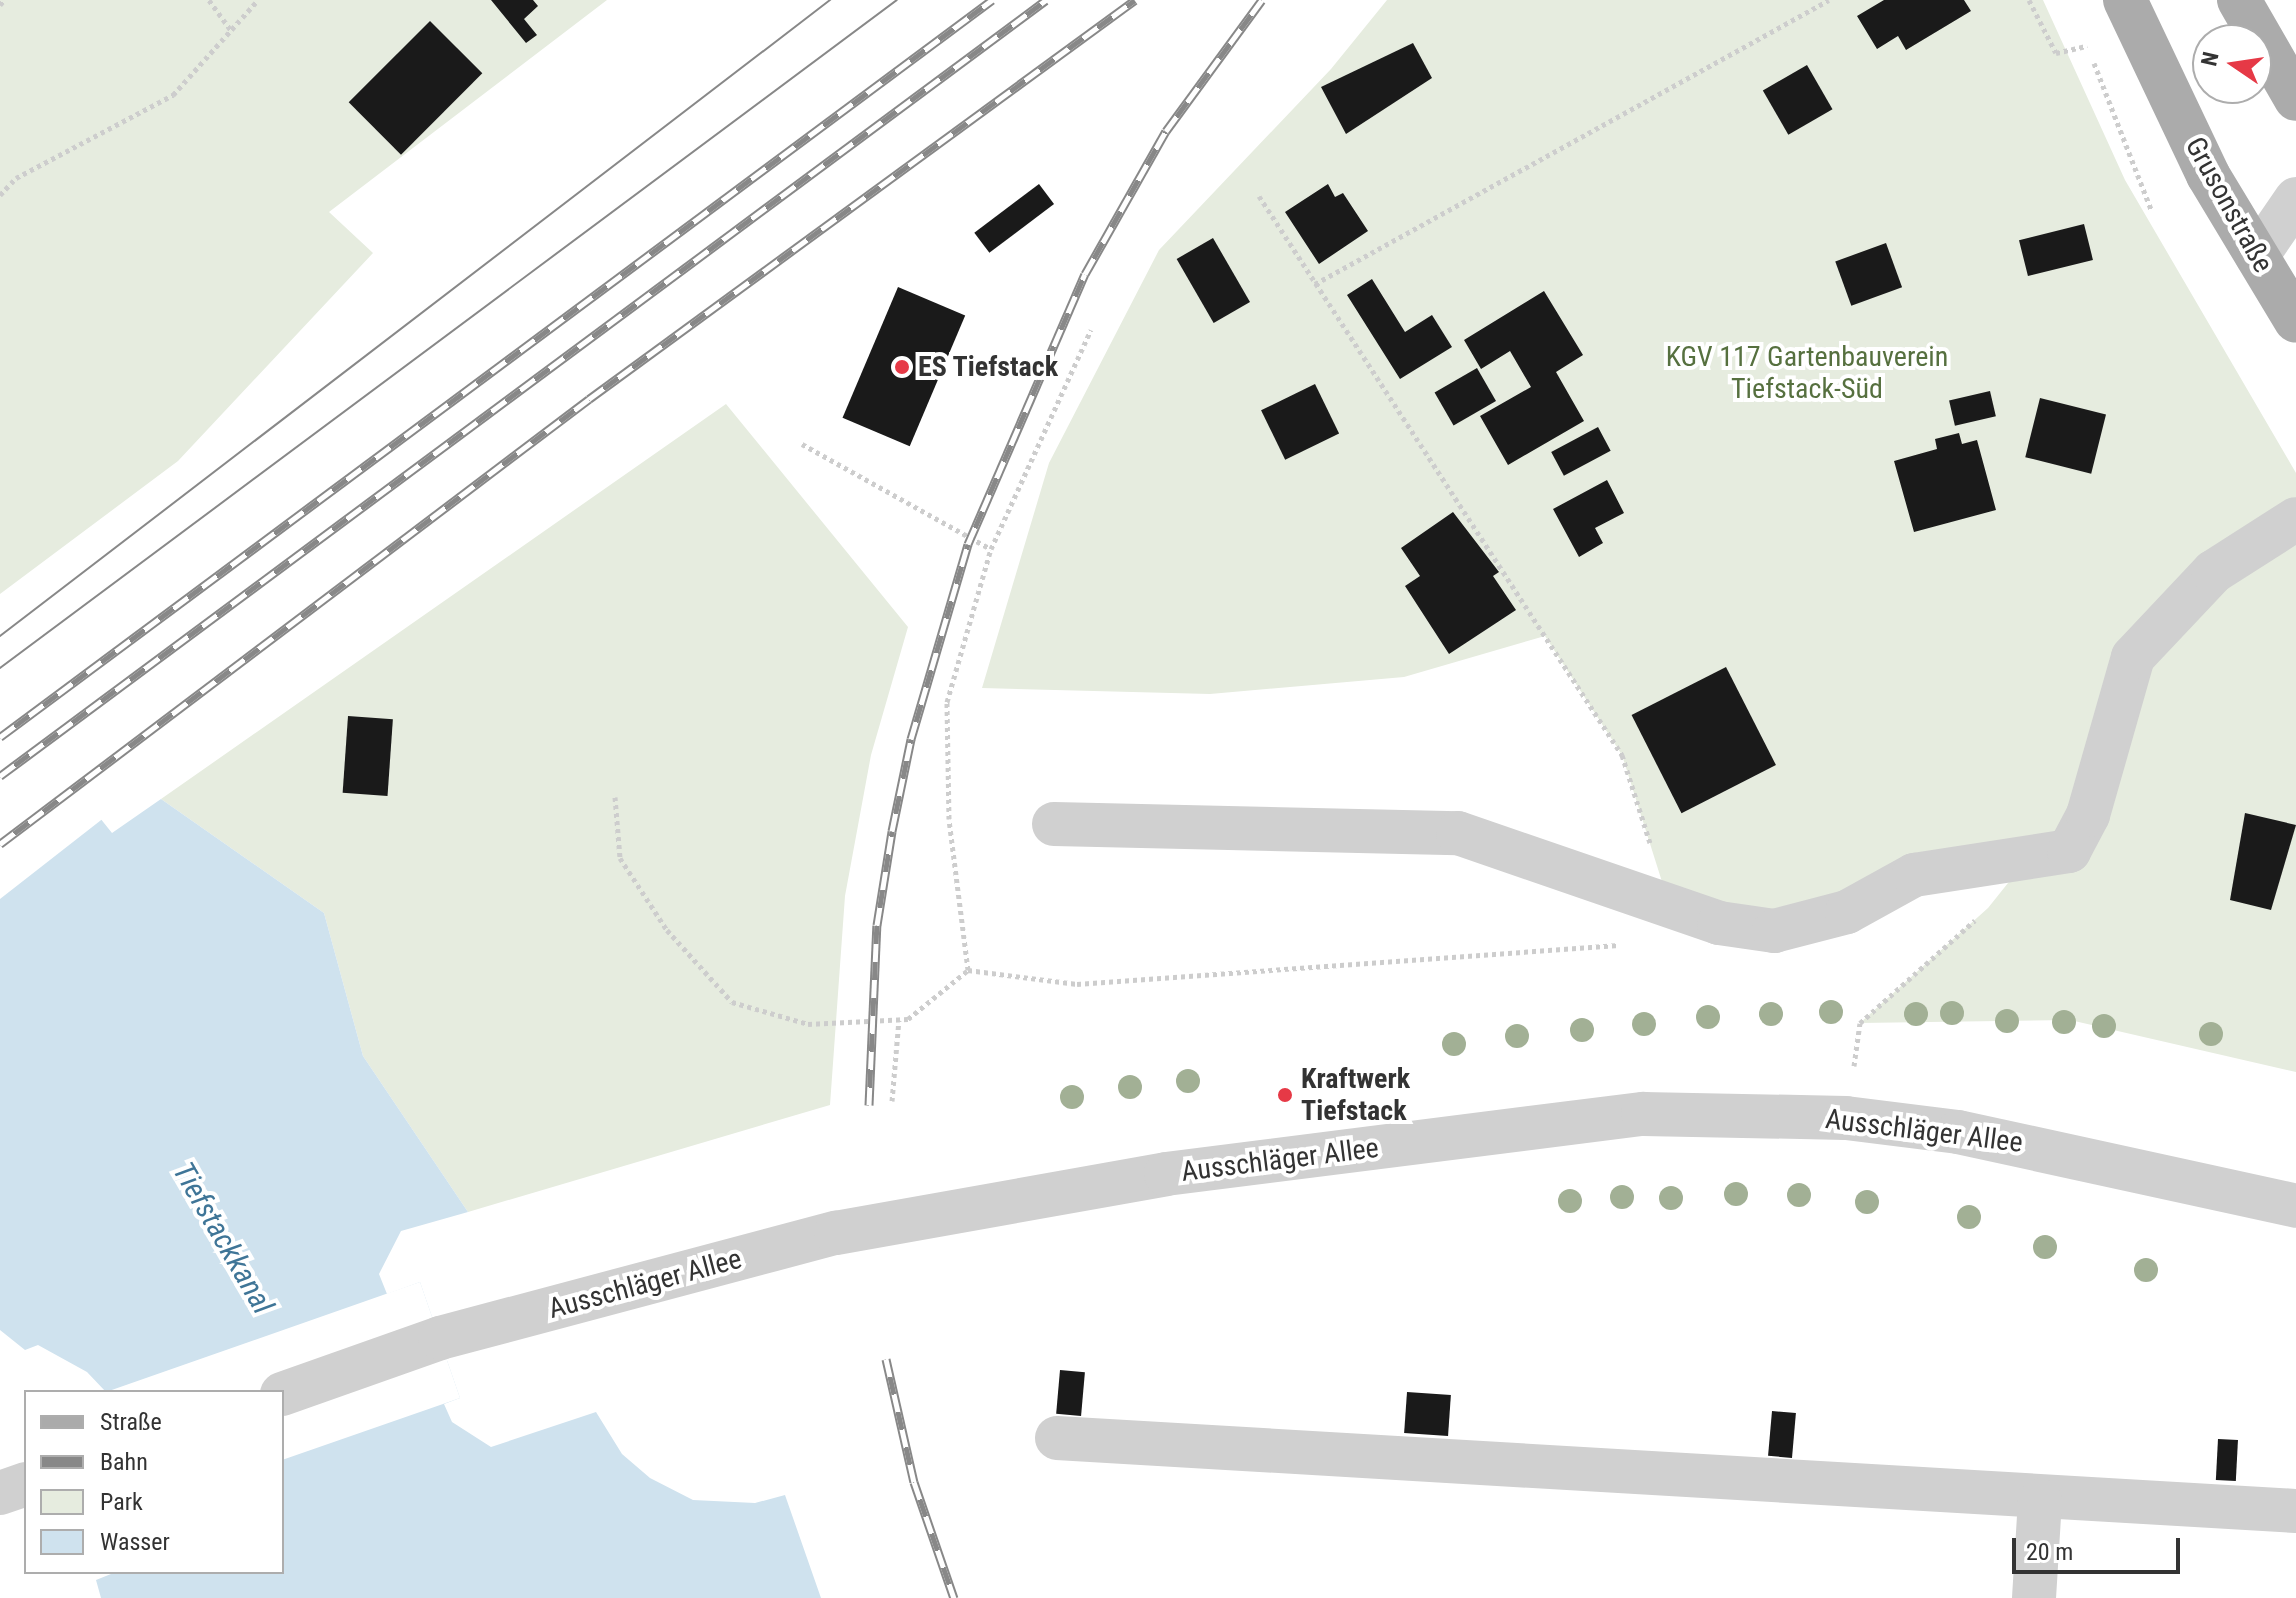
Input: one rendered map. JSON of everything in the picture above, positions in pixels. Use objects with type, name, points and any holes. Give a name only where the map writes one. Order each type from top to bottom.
[{"type":"main road","name":"Grusonstraße","points":[[2125,0],[2197,152],[2276,256],[2296,321]]},
{"type":"main road","points":[[2239,0],[2296,99]]},
{"type":"street","points":[[2276,256],[2296,199]]},
{"type":"street","points":[[1054,824],[1458,833],[1670,907],[1774,931],[1847,912],[1914,875],[2025,862],[2069,851],[2088,815],[2133,657],[2213,572],[2296,519]]},
{"type":"street","name":"Ausschläger Allee","points":[[284,1393],[440,1338],[836,1233],[1166,1174],[1643,1114],[1846,1118],[2035,1145],[2296,1206]]},
{"type":"street","points":[[1057,1438],[2040,1500],[2296,1511]]},
{"type":"street","points":[[0,1493],[24,1485]]},
{"type":"street","points":[[2034,1598],[2040,1500]]},
{"type":"path","points":[[0,5],[4,0]]},
{"type":"path","points":[[209,0],[231,30]]},
{"type":"path","points":[[0,195],[16,178],[173,95],[258,0]]},
{"type":"path","points":[[1315,284],[1829,0]]},
{"type":"path","points":[[2029,0],[2056,53],[2086,42],[2151,209]]},
{"type":"path","points":[[1259,196],[1622,755],[1670,907]]},
{"type":"path","points":[[968,970],[949,819],[947,702],[991,549],[1091,330]]},
{"type":"path","points":[[802,444],[991,549]]},
{"type":"path","points":[[615,797],[620,858],[667,930],[732,1002],[808,1024],[899,1020],[968,970],[1077,984],[1624,945]]},
{"type":"path","points":[[1846,1118],[1860,1023],[1988,909],[2025,862]]},
{"type":"path","points":[[892,1101],[899,1020]]},
{"type":"green space","points":[[0,0],[607,0],[329,212],[373,253],[178,461],[0,594]]},
{"type":"green space","name":"KGV 117 Gartenbauverein Tiefstack-Süd","points":[[1387,0],[2043,0],[2125,180],[2296,473],[2296,1072],[2070,1020],[1860,1023],[1988,908],[2024,863],[1847,912],[1670,907],[1622,755],[1545,636],[1404,677],[1210,694],[982,688],[1049,463],[1159,250],[1331,69]]},
{"type":"green space","points":[[726,404],[908,627],[871,755],[845,896],[830,1105],[468,1212],[363,1056],[324,913],[161,799]]},
{"type":"water","name":"Tiefstackkanal","points":[[0,693],[112,833],[161,799],[324,913],[363,1056],[468,1212],[401,1231],[379,1274],[387,1294],[420,1282],[460,1398],[444,1404],[452,1422],[491,1447],[596,1412],[622,1454],[650,1478],[693,1500],[755,1503],[785,1495],[821,1598],[101,1598],[96,1580],[111,1574],[284,1574],[284,1390],[104,1390],[87,1372],[38,1345],[25,1350],[0,1330]]},
{"type":"pier","points":[[0,689],[105,817],[0,899]]},
{"type":"pier","points":[[420,1282],[460,1398],[284,1459],[284,1390],[112,1390]]},
{"type":"building","points":[[491,0],[533,0],[538,6],[524,19],[537,35],[526,43]]},
{"type":"building","points":[[1884,0],[1964,0],[1971,11],[1906,50],[1898,36],[1877,49],[1857,16]]},
{"type":"building","points":[[430,21],[482,73],[401,155],[349,102]]},
{"type":"building","points":[[1413,43],[1432,78],[1346,134],[1321,87]]},
{"type":"building","points":[[1807,65],[1832,109],[1788,135],[1763,90]]},
{"type":"building","points":[[1039,184],[1054,204],[989,253],[974,233]]},
{"type":"building","points":[[1328,184],[1335,197],[1343,193],[1368,231],[1319,264],[1285,212]]},
{"type":"building","points":[[2084,224],[2093,260],[2028,276],[2019,240]]},
{"type":"building","points":[[1213,238],[1250,302],[1214,323],[1177,259]]},
{"type":"building","points":[[1886,243],[1902,287],[1851,306],[1835,261]]},
{"type":"building","points":[[1372,279],[1405,332],[1432,315],[1452,347],[1400,379],[1347,295]]},
{"type":"building","name":"ES Tiefstack","points":[[898,287],[965,316],[910,446],[843,418]]},
{"type":"building","points":[[1544,291],[1583,355],[1556,372],[1584,421],[1508,465],[1480,416],[1531,387],[1510,351],[1481,369],[1464,340]]},
{"type":"building","points":[[1477,368],[1496,401],[1454,425],[1435,392]]},
{"type":"building","points":[[1315,384],[1339,433],[1285,460],[1261,410]]},
{"type":"building","points":[[1990,391],[1996,416],[1955,426],[1949,400]]},
{"type":"building","points":[[2040,398],[2106,414],[2091,474],[2025,457]]},
{"type":"building","points":[[1598,427],[1611,451],[1564,476],[1551,452]]},
{"type":"building","points":[[1959,433],[1962,444],[1977,440],[1996,510],[1914,532],[1894,461],[1937,449],[1935,439]]},
{"type":"building","points":[[1607,480],[1624,513],[1595,528],[1603,543],[1579,557],[1553,509]]},
{"type":"building","points":[[1453,512],[1499,572],[1493,576],[1516,610],[1449,654],[1405,586],[1420,576],[1401,548]]},
{"type":"building","points":[[1726,667],[1776,765],[1681,813],[1632,715]]},
{"type":"building","points":[[348,716],[393,719],[388,796],[343,793]]},
{"type":"building","points":[[2245,813],[2296,825],[2271,910],[2230,900]]},
{"type":"building","points":[[1060,1370],[1085,1372],[1081,1416],[1056,1414]]},
{"type":"building","points":[[1407,1392],[1451,1395],[1448,1436],[1404,1433]]},
{"type":"building","points":[[1772,1411],[1796,1413],[1792,1458],[1768,1456]]},
{"type":"building","points":[[2218,1439],[2238,1440],[2236,1481],[2216,1480]]},
{"type":"tram line","points":[[0,636],[830,0]]},
{"type":"tram line","points":[[0,668],[897,0]]},
{"type":"railway","points":[[0,737],[992,0]]},
{"type":"railway","points":[[0,776],[1046,0]]},
{"type":"railway","points":[[0,844],[589,399],[1135,0]]},
{"type":"railway","points":[[869,1105],[877,925],[892,831],[911,739],[968,544],[1085,274],[1166,131],[1262,0]]},
{"type":"railway","points":[[886,1359],[914,1482],[954,1598]]},
{"type":"place","name":"ES Tiefstack","points":[[902,367]]},
{"type":"place","name":"Kraftwerk Tiefstack","points":[[1285,1095]]}]
